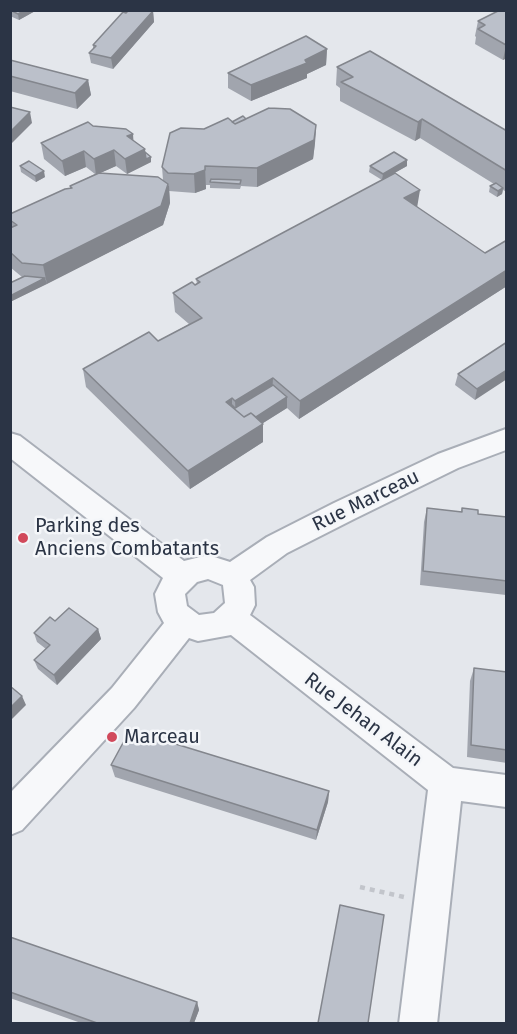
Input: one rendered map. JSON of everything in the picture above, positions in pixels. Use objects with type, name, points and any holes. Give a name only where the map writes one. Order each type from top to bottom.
[{"type":"street","name":"Rue Marceau","points":[[233,576],[277,545],[344,511],[448,462],[507,439]]},
{"type":"street","points":[[10,443],[182,576]]},
{"type":"street","points":[[208,567],[233,576],[242,596],[240,605],[232,618],[209,628],[198,628],[183,622],[173,612],[170,603],[174,585],[188,572],[208,567]]},
{"type":"street","name":"Rue Jehan Alain","points":[[232,618],[446,783]]},
{"type":"street","points":[[10,818],[123,698],[183,622]]},
{"type":"street","points":[[418,1023],[446,783],[507,791]]},
{"type":"path","points":[[360,887],[392,895]]},
{"type":"building","points":[[10,10],[25,10],[18,14]]},
{"type":"building","points":[[129,10],[153,11],[111,58],[89,53],[96,46],[93,45],[123,12],[126,13]]},
{"type":"building","points":[[500,10],[507,10],[506,45],[478,29],[485,25],[478,21]]},
{"type":"building","points":[[306,36],[327,49],[305,60],[307,63],[251,85],[228,73]]},
{"type":"building","points":[[370,51],[507,131],[507,171],[422,119],[418,122],[341,82],[353,77],[337,67]]},
{"type":"building","points":[[10,60],[88,80],[75,93],[10,76]]},
{"type":"building","points":[[10,107],[30,112],[10,132]]},
{"type":"building","points":[[269,108],[290,109],[316,125],[314,140],[257,168],[205,166],[205,170],[194,174],[168,173],[162,167],[170,133],[181,128],[204,129],[228,118],[235,124]]},
{"type":"building","points":[[243,116],[246,119],[235,124],[232,122]]},
{"type":"building","points":[[88,122],[93,126],[126,129],[133,134],[127,136],[145,149],[125,159],[114,150],[94,159],[84,151],[62,161],[41,143]]},
{"type":"building","points":[[394,152],[407,160],[383,174],[370,166]]},
{"type":"building","points":[[29,161],[44,171],[35,176],[20,166]]},
{"type":"building","points":[[99,173],[158,177],[168,184],[161,206],[43,265],[22,263],[10,252],[10,228],[17,225],[10,220],[10,214],[72,188],[70,186]]},
{"type":"building","points":[[395,173],[420,190],[404,198],[485,253],[507,240],[507,270],[300,401],[273,378],[235,401],[232,398],[226,402],[244,417],[251,413],[263,424],[188,471],[83,369],[149,332],[158,341],[202,318],[173,293],[192,282],[195,285],[200,282],[196,279]]},
{"type":"building","points":[[211,179],[241,180],[240,184],[210,182]]},
{"type":"building","points":[[496,183],[503,188],[498,191],[490,186]]},
{"type":"building","points":[[25,276],[45,278],[10,296],[10,283]]},
{"type":"building","points":[[507,342],[507,370],[477,389],[458,374]]},
{"type":"building","points":[[273,385],[287,397],[256,417],[251,413],[244,417],[231,406],[235,408]]},
{"type":"building","points":[[427,508],[462,512],[462,508],[478,510],[478,514],[507,517],[507,581],[423,571]]},
{"type":"building","points":[[69,608],[98,629],[54,675],[34,660],[50,645],[34,633],[50,617],[55,621]]},
{"type":"building","points":[[474,668],[507,672],[507,750],[471,745]]},
{"type":"building","points":[[10,686],[22,696],[10,708]]},
{"type":"building","points":[[130,730],[329,791],[317,830],[111,765]]},
{"type":"building","points":[[340,905],[384,915],[368,1023],[318,1023]]},
{"type":"building","points":[[10,937],[197,1002],[190,1023],[97,1023],[10,992]]},
{"type":"place","name":"Parking des Anciens Combatants","points":[[23,538]]},
{"type":"place","name":"Marceau","points":[[112,737]]}]
